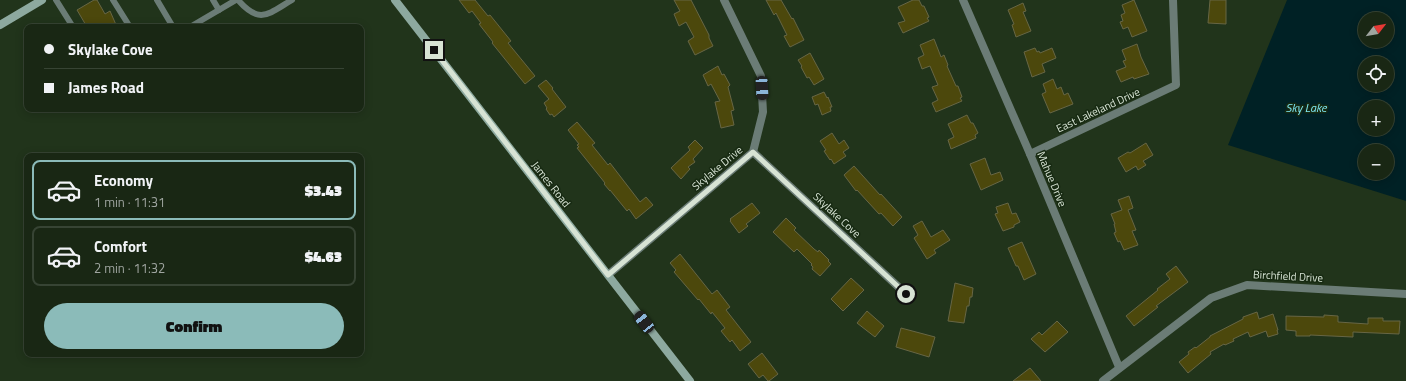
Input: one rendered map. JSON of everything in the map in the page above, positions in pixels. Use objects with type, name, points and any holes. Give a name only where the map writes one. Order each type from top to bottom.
[{"type":"main road","points":[[0,25],[42,0]]},
{"type":"main road","name":"James Road","points":[[395,0],[690,381]]},
{"type":"street","name":"Skylake Drive","points":[[608,275],[753,152],[763,112],[762,76],[724,0]]},
{"type":"street","name":"Mahue Drive","points":[[963,0],[1030,154],[1119,368]]},
{"type":"street","name":"East Lakeland Drive","points":[[1030,154],[1176,85],[1173,0]]},
{"type":"street","name":"Skylake Cove","points":[[753,152],[906,294]]},
{"type":"street","name":"Birchfield Drive","points":[[1103,381],[1211,298],[1247,285],[1406,294]]},
{"type":"lane","points":[[56,0],[71,24]]},
{"type":"lane","points":[[113,0],[128,24]]},
{"type":"lane","points":[[157,0],[171,24]]},
{"type":"lane","points":[[213,0],[219,10]]},
{"type":"lane","points":[[195,24],[237,0],[248,11],[259,16],[271,12],[292,0]]},
{"type":"water","name":"Sky Lake","points":[[1287,0],[1406,0],[1406,201],[1228,145]]},
{"type":"building","points":[[94,0],[97,0],[105,14],[110,11],[116,24],[85,24],[77,10]]},
{"type":"building","points":[[459,0],[475,0],[488,16],[490,15],[511,41],[508,43],[535,76],[525,84],[492,43],[493,42],[479,24],[481,23],[472,11],[469,13]]},
{"type":"building","points":[[674,0],[691,0],[713,46],[695,55],[688,41],[694,37],[686,22],[679,26],[674,14],[680,11]]},
{"type":"building","points":[[766,0],[781,0],[792,19],[793,18],[804,40],[790,47],[784,36],[787,35],[776,13],[774,15]]},
{"type":"building","points":[[913,0],[919,0],[922,6],[924,6],[929,17],[927,18],[929,21],[903,33],[898,23],[905,21],[898,7]]},
{"type":"building","points":[[1134,0],[1147,31],[1132,37],[1128,27],[1123,29],[1120,22],[1123,21],[1121,15],[1125,13],[1122,5]]},
{"type":"building","points":[[1210,0],[1226,0],[1226,24],[1208,23]]},
{"type":"building","points":[[1023,3],[1026,11],[1023,12],[1031,31],[1016,37],[1012,25],[1014,24],[1008,10]]},
{"type":"building","points":[[934,39],[941,57],[944,55],[948,65],[947,66],[962,97],[960,98],[962,101],[936,112],[932,103],[938,100],[932,87],[938,85],[930,66],[922,69],[918,58],[924,55],[920,45]]},
{"type":"building","points":[[1137,44],[1149,74],[1134,79],[1133,77],[1121,82],[1116,71],[1126,67],[1123,61],[1126,60],[1122,50]]},
{"type":"building","points":[[1035,48],[1037,52],[1039,51],[1040,53],[1052,48],[1056,58],[1042,64],[1045,72],[1032,77],[1024,52]]},
{"type":"building","points":[[810,53],[824,79],[814,85],[809,77],[807,78],[798,60]]},
{"type":"building","points":[[718,66],[722,75],[724,74],[730,85],[728,87],[734,110],[731,111],[734,125],[721,128],[715,102],[720,101],[711,84],[708,86],[703,75]]},
{"type":"building","points":[[1053,79],[1057,89],[1061,87],[1064,95],[1068,93],[1073,104],[1050,113],[1042,94],[1046,92],[1043,84]]},
{"type":"building","points":[[546,80],[566,107],[554,117],[552,114],[550,115],[544,103],[549,99],[538,86]]},
{"type":"building","points":[[824,92],[832,107],[830,107],[831,111],[822,115],[818,104],[815,105],[812,97]]},
{"type":"building","points":[[967,115],[978,133],[975,135],[976,138],[951,149],[948,140],[954,137],[948,124]]},
{"type":"building","points":[[577,122],[595,143],[592,145],[608,165],[610,163],[640,202],[646,197],[653,205],[636,219],[629,209],[627,211],[604,184],[605,183],[577,148],[579,147],[577,145],[579,144],[568,130]]},
{"type":"building","points":[[832,133],[839,144],[844,140],[849,148],[843,152],[846,156],[834,164],[824,151],[826,150],[820,141]]},
{"type":"building","points":[[695,140],[703,148],[693,159],[695,162],[688,167],[690,169],[681,179],[671,168],[690,150],[688,147]]},
{"type":"building","points":[[1146,143],[1153,155],[1143,161],[1146,165],[1138,170],[1136,166],[1126,172],[1118,158],[1128,152],[1130,153]]},
{"type":"building","points":[[985,158],[991,175],[1000,172],[1003,180],[981,190],[970,164]]},
{"type":"building","points":[[854,166],[902,217],[893,226],[881,213],[879,214],[857,190],[856,191],[844,175]]},
{"type":"building","points":[[1129,196],[1133,208],[1128,210],[1136,230],[1132,231],[1138,245],[1124,250],[1114,233],[1116,232],[1115,224],[1111,214],[1122,210],[1118,200]]},
{"type":"building","points":[[752,203],[760,213],[746,224],[748,226],[739,233],[730,219]]},
{"type":"building","points":[[1008,203],[1012,214],[1016,213],[1020,222],[1014,225],[1014,227],[1003,231],[995,214],[998,213],[996,207]]},
{"type":"building","points":[[786,218],[796,228],[794,230],[814,249],[818,252],[819,250],[829,260],[828,261],[831,264],[820,276],[812,269],[812,264],[797,249],[794,252],[773,232]]},
{"type":"building","points":[[922,221],[931,237],[943,230],[950,240],[934,250],[936,253],[927,259],[914,238],[918,235],[913,226]]},
{"type":"building","points":[[1022,242],[1036,274],[1024,280],[1008,248]]},
{"type":"building","points":[[680,254],[712,294],[717,290],[730,307],[726,310],[751,342],[740,351],[732,340],[730,342],[721,331],[725,328],[712,312],[711,314],[674,272],[676,270],[670,263]]},
{"type":"building","points":[[1176,266],[1188,282],[1156,306],[1158,307],[1134,326],[1126,316],[1170,279],[1166,274]]},
{"type":"building","points":[[851,278],[864,290],[843,311],[831,299]]},
{"type":"building","points":[[955,283],[973,288],[969,306],[967,306],[964,323],[948,321]]},
{"type":"building","points":[[867,311],[884,326],[875,337],[857,323]]},
{"type":"building","points":[[1257,312],[1259,319],[1273,314],[1278,334],[1268,337],[1266,331],[1250,337],[1248,332],[1233,339],[1234,341],[1225,345],[1224,344],[1210,352],[1211,354],[1188,373],[1179,362],[1189,354],[1188,352],[1195,347],[1196,348],[1210,336],[1243,319],[1243,317]]},
{"type":"building","points":[[1324,315],[1338,316],[1338,322],[1368,324],[1368,318],[1383,318],[1383,321],[1400,321],[1399,334],[1353,332],[1353,337],[1310,335],[1296,336],[1296,331],[1286,330],[1286,316],[1324,317]]},
{"type":"building","points":[[1057,321],[1068,332],[1045,352],[1031,339],[1039,332],[1042,335]]},
{"type":"building","points":[[901,328],[935,337],[929,357],[896,347]]},
{"type":"building","points":[[762,353],[778,374],[769,381],[763,375],[759,378],[748,364]]},
{"type":"building","points":[[1030,368],[1041,381],[1013,381]]},
{"type":"route","points":[[434,50],[608,275],[753,152],[906,294]]}]
